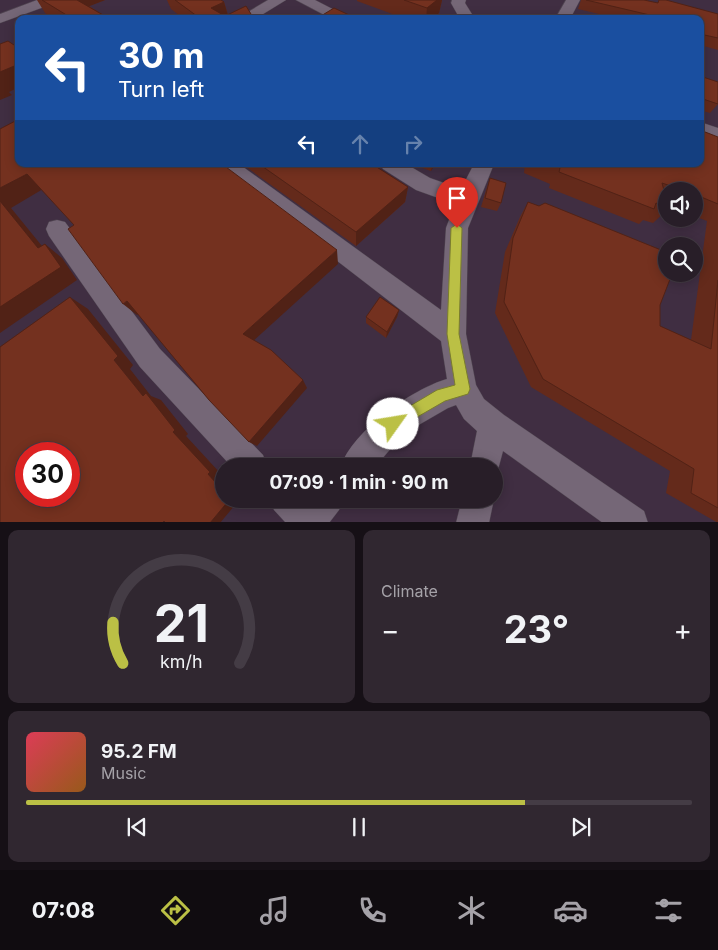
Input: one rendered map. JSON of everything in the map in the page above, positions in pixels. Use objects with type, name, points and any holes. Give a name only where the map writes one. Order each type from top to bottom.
[{"type":"street","points":[[0,19],[50,0]]},
{"type":"street","points":[[251,15],[279,0]]},
{"type":"street","points":[[303,0],[336,15]]},
{"type":"street","points":[[459,0],[458,3],[466,15]]},
{"type":"street","points":[[564,15],[573,0]]},
{"type":"street","points":[[704,130],[718,135]]},
{"type":"street","points":[[229,167],[453,334]]},
{"type":"street","points":[[395,167],[423,184],[467,200]]},
{"type":"street","points":[[483,167],[467,200],[457,228],[453,334],[463,389],[474,409],[493,426],[632,522]]},
{"type":"street","points":[[56,229],[150,358],[244,458]]},
{"type":"street","points":[[363,458],[393,424],[442,395],[463,389]]},
{"type":"street","points":[[487,458],[493,426]]},
{"type":"street","points":[[303,508],[315,514]]},
{"type":"street","points":[[472,522],[476,508]]},
{"type":"shaded area","points":[[0,0],[718,0],[718,522],[0,522]]},
{"type":"building","points":[[42,0],[77,0],[103,15],[66,15]]},
{"type":"building","points":[[175,0],[221,0],[224,2],[211,8],[223,15],[196,15]]},
{"type":"building","points":[[404,0],[437,0],[427,8]]},
{"type":"building","points":[[586,0],[644,0],[658,3],[659,0],[666,0],[718,14],[718,38],[704,35],[704,15],[650,15]]},
{"type":"building","points":[[246,6],[251,14],[250,15],[227,15]]},
{"type":"building","points":[[334,8],[349,15],[323,15]]},
{"type":"building","points":[[8,41],[15,45],[15,66],[0,72],[0,44]]},
{"type":"building","points":[[704,77],[718,82],[718,104],[704,99]]},
{"type":"building","points":[[15,121],[15,167],[226,167],[337,250],[243,334],[271,350],[303,380],[249,442],[209,400],[127,301],[123,304],[68,229],[74,225],[27,174],[0,188],[0,129]]},
{"type":"building","points":[[704,132],[718,137],[718,204],[703,198],[703,182],[658,182],[658,204],[656,203],[654,209],[559,172],[560,168],[557,167],[704,167]]},
{"type":"building","points":[[263,167],[377,167],[408,187],[356,232]]},
{"type":"building","points":[[490,178],[506,183],[501,203],[485,198]]},
{"type":"building","points":[[0,201],[38,248],[45,244],[61,267],[0,307]]},
{"type":"building","points":[[528,202],[539,206],[545,203],[658,249],[658,282],[669,282],[660,305],[660,326],[711,349],[718,280],[718,508],[691,493],[694,469],[543,379],[504,302],[513,238]]},
{"type":"building","points":[[70,297],[118,356],[114,360],[143,396],[146,393],[175,430],[173,432],[210,472],[208,474],[215,482],[215,508],[222,508],[211,522],[0,522],[0,347]]},
{"type":"building","points":[[380,297],[399,310],[387,332],[366,317]]},
{"type":"route","points":[[393,424],[442,395],[463,389],[453,334],[457,228]]}]
